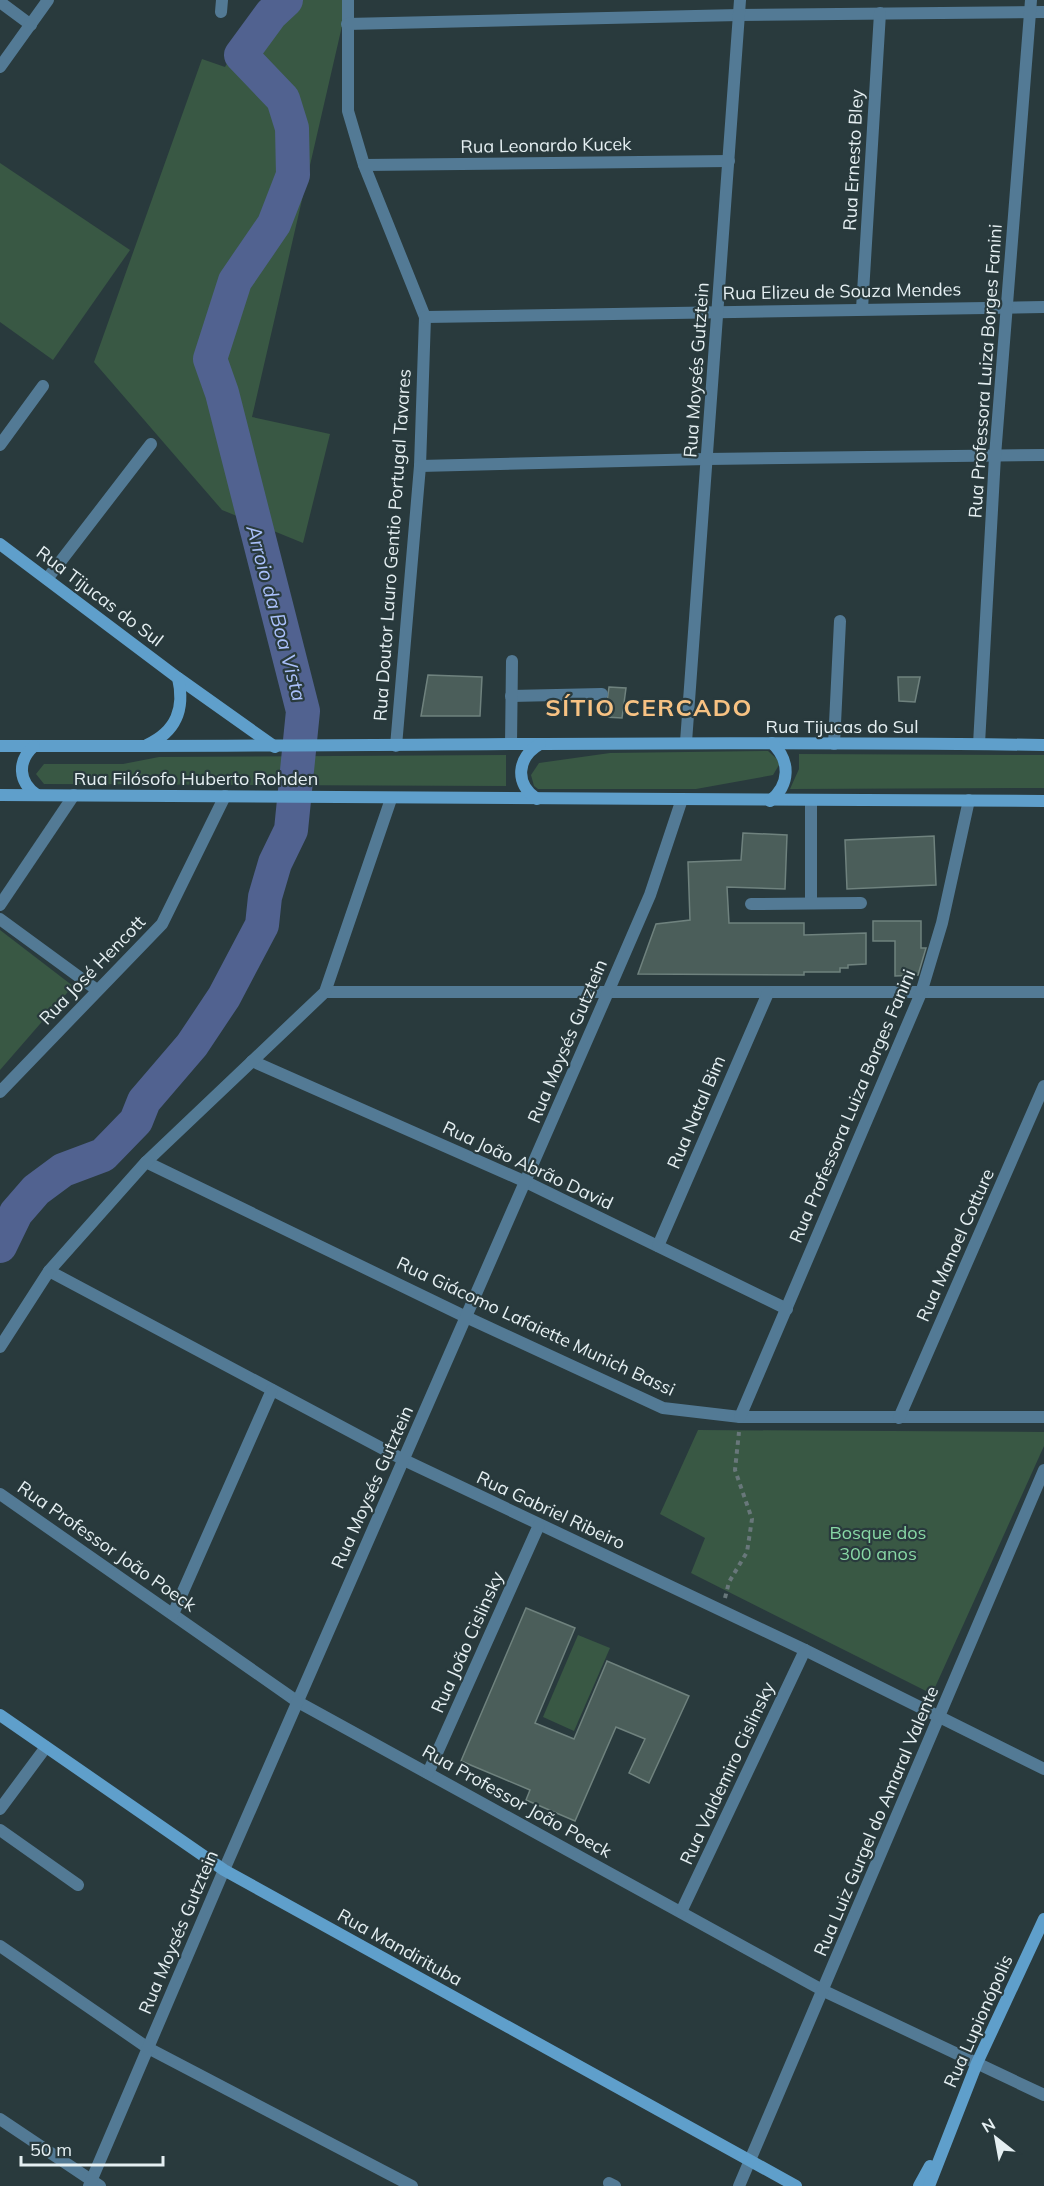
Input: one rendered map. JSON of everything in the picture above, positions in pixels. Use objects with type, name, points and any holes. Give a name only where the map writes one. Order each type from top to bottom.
[{"type":"main road","name":"Rua Tijucas do Sul","points":[[0,544],[178,678],[277,747],[686,742],[1044,745]]},
{"type":"main road","points":[[145,746],[160,739],[172,727],[180,711],[182,694],[178,678]]},
{"type":"main road","points":[[770,801],[782,788],[787,772],[783,756],[772,743]]},
{"type":"main road","points":[[537,799],[525,788],[520,772],[526,755],[542,744]]},
{"type":"main road","name":"Rua Filósofo Huberto Rohden","points":[[0,746],[277,747]]},
{"type":"main road","points":[[34,746],[24,756],[21,771],[26,785],[37,795]]},
{"type":"main road","name":"Rua Filósofo Huberto Rohden","points":[[0,795],[392,799]]},
{"type":"main road","points":[[392,799],[1044,801]]},
{"type":"main road","name":"Rua Mandirituba","points":[[0,1715],[224,1870],[796,2186]]},
{"type":"main road","name":"Rua Lupionópolis","points":[[929,2186],[945,2139],[977,2063],[1044,1919]]},
{"type":"main road","name":"Rua Lupionópolis","points":[[918,2186],[945,2139]]},
{"type":"street","points":[[0,67],[48,0]]},
{"type":"street","name":"Rua Doutor Lauro Gentio Portugal Tavares","points":[[348,0],[348,111],[364,165],[425,317],[420,466],[396,746]]},
{"type":"street","name":"Rua Moysés Gutztein","points":[[686,742],[740,0]]},
{"type":"street","points":[[0,2],[31,25]]},
{"type":"street","points":[[347,24],[880,13],[1031,6],[1044,12]]},
{"type":"street","name":"Rua Professora Luiza Borges Fanini","points":[[979,744],[995,456],[1031,6]]},
{"type":"street","name":"Rua Ernesto Bley","points":[[862,309],[880,13]]},
{"type":"street","name":"Rua Leonardo Kucek","points":[[364,165],[729,160]]},
{"type":"street","name":"Rua Elizeu de Souza Mendes","points":[[425,317],[1044,307]]},
{"type":"street","points":[[0,445],[43,386]]},
{"type":"street","points":[[47,579],[151,444]]},
{"type":"street","points":[[420,466],[707,459],[1044,455]]},
{"type":"street","points":[[834,744],[840,621]]},
{"type":"street","points":[[511,744],[512,661]]},
{"type":"street","points":[[511,696],[602,694]]},
{"type":"street","points":[[0,905],[74,795]]},
{"type":"street","name":"Rua José Hencott","points":[[0,1092],[162,924],[225,796]]},
{"type":"street","points":[[0,1347],[49,1271],[146,1162],[325,992],[392,799]]},
{"type":"street","name":"Rua Moysés Gutztein","points":[[93,2184],[224,1870],[650,895],[682,799]]},
{"type":"street","name":"Rua Professora Luiza Borges Fanini","points":[[740,1417],[921,993],[942,923],[969,800]]},
{"type":"street","points":[[811,801],[811,903]]},
{"type":"street","points":[[751,904],[861,903]]},
{"type":"street","points":[[0,919],[97,990]]},
{"type":"street","points":[[325,992],[1044,992]]},
{"type":"street","name":"Rua Natal Bim","points":[[658,1246],[768,993]]},
{"type":"street","name":"Rua João Abrão David","points":[[252,1061],[526,1182],[787,1309]]},
{"type":"street","name":"Rua Manoel Cotture","points":[[899,1418],[1044,1086]]},
{"type":"street","name":"Rua Giácomo Lafaiette Munich Bassi","points":[[146,1162],[466,1317],[663,1408],[740,1417],[1044,1417]]},
{"type":"street","name":"Rua Gabriel Ribeiro","points":[[49,1271],[404,1460],[805,1650],[1044,1769]]},
{"type":"street","points":[[172,1614],[272,1390]]},
{"type":"street","name":"Rua Luiz Gurgel do Amaral Valente","points":[[739,2186],[1044,1470]]},
{"type":"street","name":"Rua Professor João Poeck","points":[[0,1494],[298,1702],[824,1991],[1044,2095]]},
{"type":"street","name":"Rua João Cislinsky","points":[[428,1773],[539,1525]]},
{"type":"street","name":"Rua Valdemiro Cislinsky","points":[[681,1912],[805,1650]]},
{"type":"street","points":[[0,1809],[46,1747]]},
{"type":"street","points":[[0,1830],[78,1885]]},
{"type":"street","points":[[0,1946],[148,2048],[412,2186]]},
{"type":"street","points":[[0,2119],[93,2184]]},
{"type":"path","points":[[721,1611],[729,1582],[747,1552],[752,1519],[735,1470],[740,1417]]},
{"type":"green space","points":[[262,0],[348,0],[252,417],[330,434],[303,543],[222,510],[94,362],[202,59],[225,67]]},
{"type":"green space","points":[[0,163],[130,250],[53,360],[0,322]]},
{"type":"green space","points":[[768,751],[777,759],[779,765],[773,775],[696,789],[538,789],[534,786],[531,775],[539,763],[610,753]]},
{"type":"green space","points":[[799,754],[1044,755],[1044,788],[790,789],[799,769]]},
{"type":"green space","points":[[506,755],[506,786],[44,784],[36,774],[44,764],[123,764],[159,757]]},
{"type":"green space","points":[[0,930],[73,986],[0,1070]]},
{"type":"green space","name":"Bosque dos 300 anos","points":[[698,1430],[1044,1432],[1044,1446],[932,1694],[691,1573],[705,1538],[660,1514]]},
{"type":"green space","points":[[578,1635],[610,1648],[574,1731],[543,1717]]},
{"type":"building","points":[[428,675],[482,677],[480,716],[421,716]]},
{"type":"building","points":[[898,677],[920,677],[915,702],[899,701]]},
{"type":"building","points":[[609,687],[626,688],[622,718],[605,717]]},
{"type":"building","points":[[743,833],[787,835],[785,889],[727,887],[729,923],[804,923],[804,935],[866,933],[866,964],[848,965],[848,968],[840,968],[840,972],[804,972],[804,975],[638,974],[656,924],[690,920],[688,862],[741,860]]},
{"type":"building","points":[[934,836],[936,885],[847,889],[845,840]]},
{"type":"building","points":[[873,921],[921,921],[921,948],[926,948],[918,975],[895,976],[895,941],[873,941]]},
{"type":"building","points":[[526,1608],[575,1628],[535,1723],[574,1739],[607,1661],[689,1696],[649,1783],[629,1773],[645,1739],[616,1727],[575,1821],[526,1800],[530,1790],[461,1761]]},
{"type":"waterway","name":"Arroio da Boa Vista","points":[[0,1246],[16,1213],[36,1190],[63,1170],[103,1155],[136,1121],[144,1101],[192,1045],[224,997],[262,925],[265,897],[275,863],[291,830],[303,711],[222,393],[210,359],[235,281],[274,224],[293,175],[292,128],[283,99],[241,55],[271,14],[286,0]]},
{"type":"district","name":"SÍTIO CERCADO","points":[[649,707]]}]
